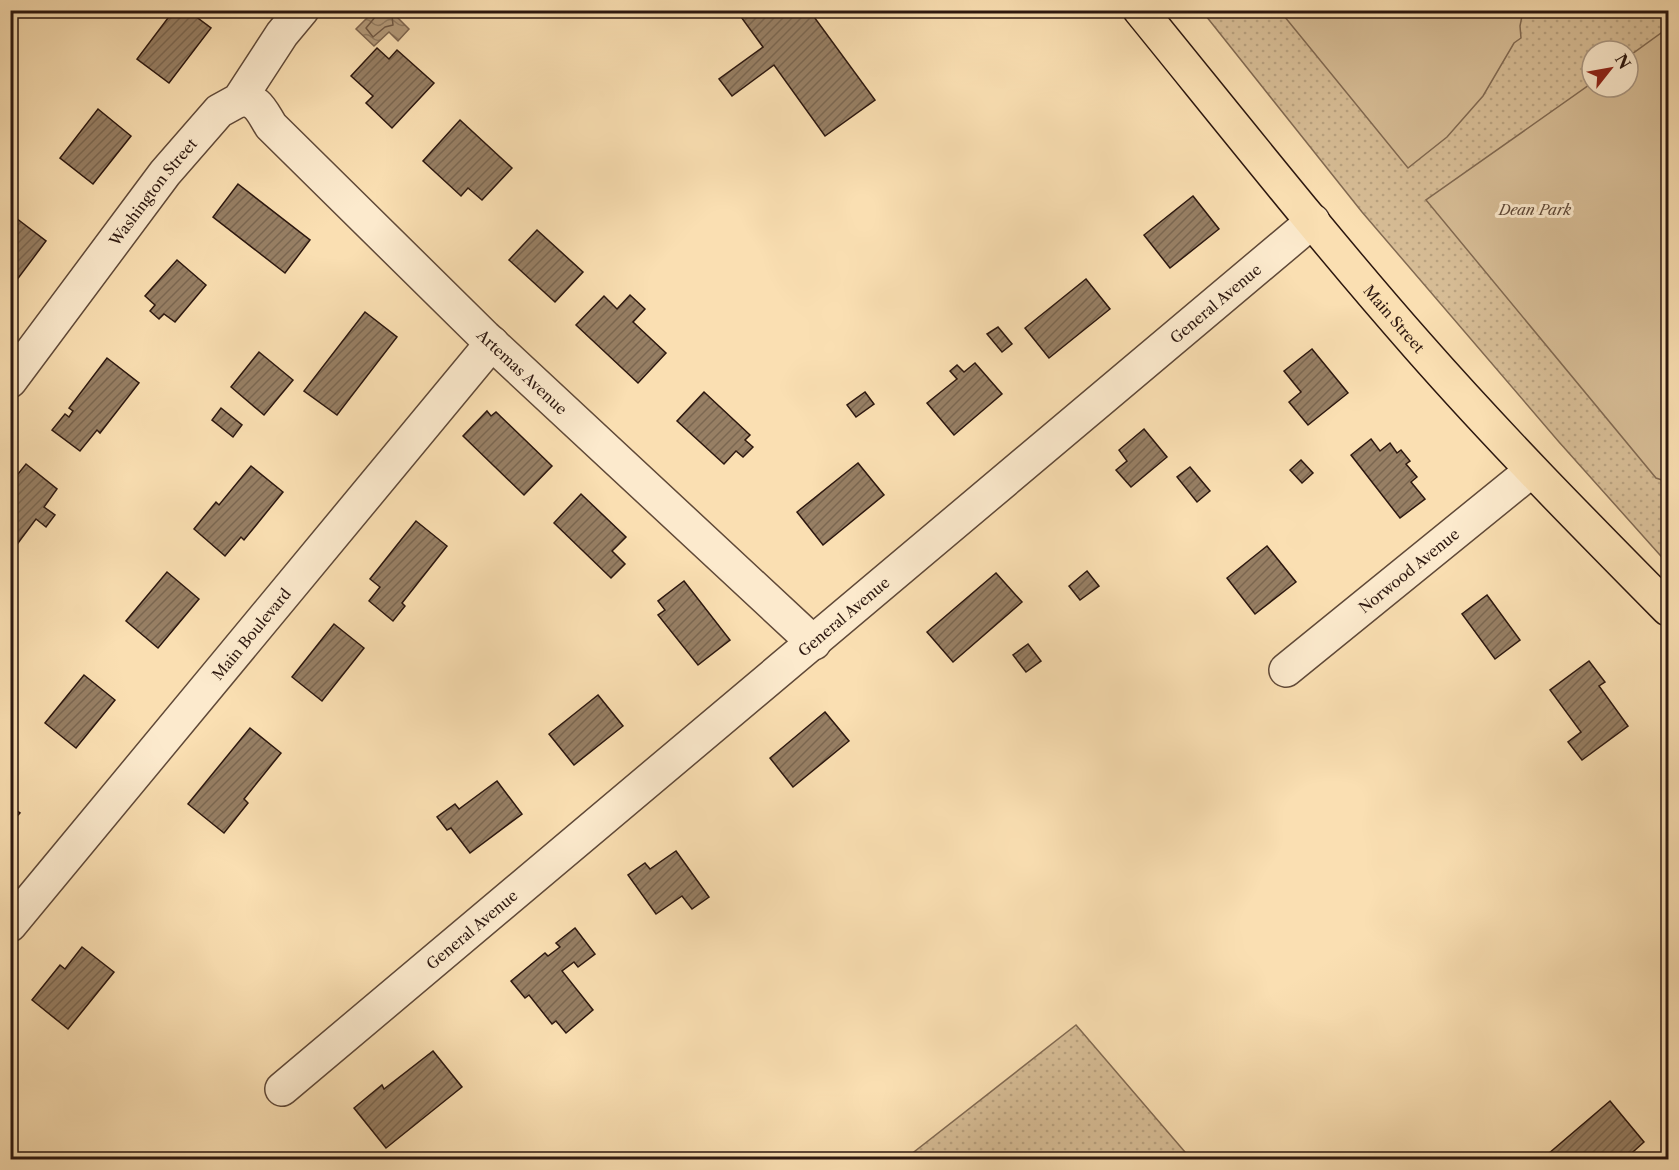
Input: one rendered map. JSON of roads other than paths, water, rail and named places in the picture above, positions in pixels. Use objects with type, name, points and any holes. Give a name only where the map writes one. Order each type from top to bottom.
[{"type":"main road","name":"Main Street","points":[[1140,10],[1336,250],[1419,346],[1532,471],[1668,609]]},
{"type":"street","name":"Washington Street","points":[[10,381],[165,173],[219,111],[239,100],[282,34],[302,10]]},
{"type":"street","name":"Artemas Avenue","points":[[239,100],[249,100],[258,105],[271,126],[492,343],[814,643]]},
{"type":"street","name":"General Avenue","points":[[282,1089],[1313,221]]},
{"type":"street","name":"Main Boulevard","points":[[10,925],[492,343]]},
{"type":"street","name":"Norwood Avenue","points":[[1286,670],[1532,471]]},
{"type":"water","points":[[374,11],[405,11],[398,18],[409,29],[398,41],[389,32],[374,46],[356,29]]},
{"type":"park label","name":"Dean Park","points":[[1535,209]]}]
